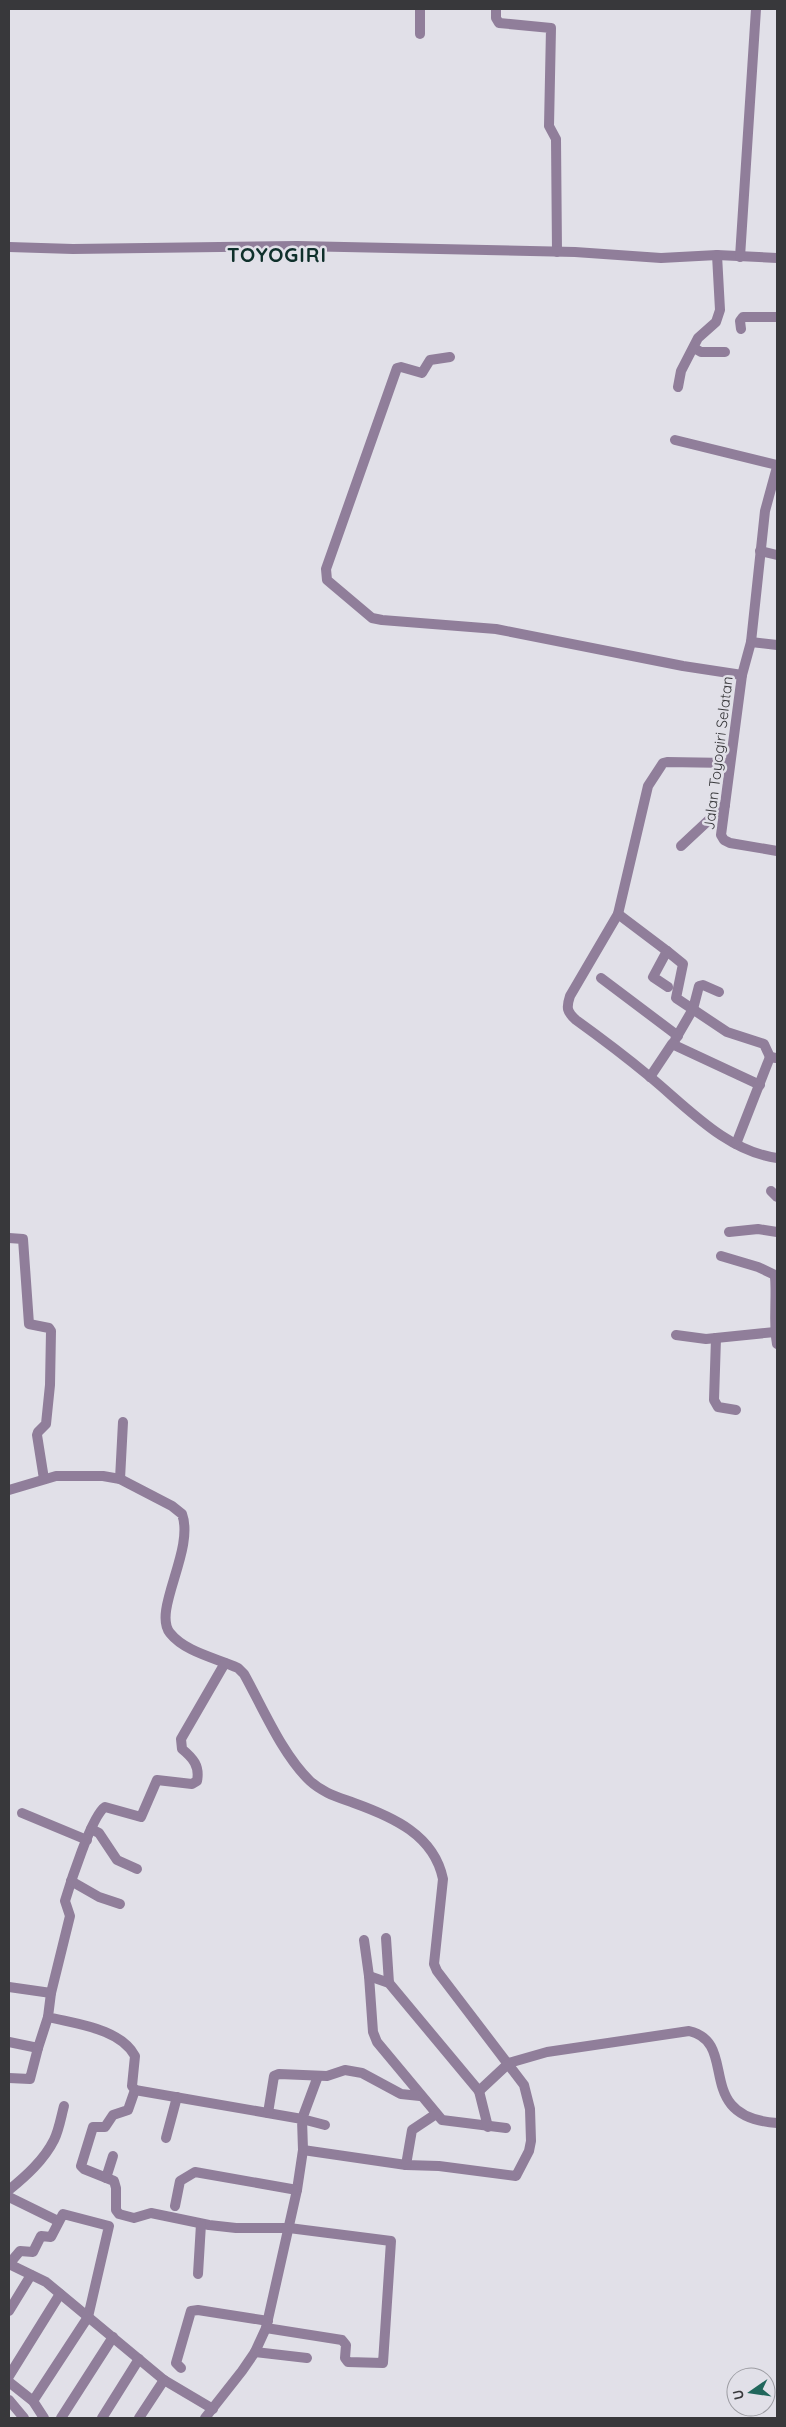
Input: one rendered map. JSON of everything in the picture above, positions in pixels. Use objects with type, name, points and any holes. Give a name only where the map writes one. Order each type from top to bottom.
[{"type":"street","points":[[420,9],[420,34]]},
{"type":"street","points":[[496,9],[496,18],[500,23],[551,28],[550,126],[556,139],[557,252]]},
{"type":"street","points":[[740,257],[756,9]]},
{"type":"street","points":[[9,247],[73,249],[297,246],[557,252],[661,258],[717,255],[777,257]]},
{"type":"street","points":[[678,386],[681,371],[702,332],[719,318],[717,255]]},
{"type":"street","points":[[741,329],[740,321],[743,317],[777,317]]},
{"type":"street","points":[[694,348],[701,352],[725,352]]},
{"type":"street","points":[[450,357],[430,360],[422,373],[401,367],[397,368],[326,569],[327,580],[372,618],[496,629],[683,666],[742,675]]},
{"type":"street","points":[[675,440],[777,466]]},
{"type":"street","name":"Jalan Toyogiri Selatan","points":[[777,466],[765,511],[752,642],[742,675],[721,835],[724,840],[777,851]]},
{"type":"street","points":[[760,551],[777,555]]},
{"type":"street","points":[[752,642],[777,645]]},
{"type":"street","points":[[730,763],[663,763],[648,786],[618,914],[566,1006],[569,1013],[576,1020],[650,1077],[690,1112],[742,1149],[777,1158]]},
{"type":"street","points":[[681,846],[725,806]]},
{"type":"street","points":[[618,914],[683,964],[675,996],[727,1032],[764,1044],[774,1058],[760,1085],[736,1144]]},
{"type":"street","points":[[667,951],[653,977],[668,986]]},
{"type":"street","points":[[601,978],[675,1040],[760,1085]]},
{"type":"street","points":[[650,1077],[693,1009],[699,986],[703,985],[719,992]]},
{"type":"street","points":[[730,1232],[752,1229],[777,1232]]},
{"type":"street","points":[[9,1238],[23,1239],[29,1324],[49,1328],[51,1331],[50,1385],[46,1424],[37,1435],[44,1479]]},
{"type":"street","points":[[721,1256],[758,1267],[776,1276],[775,1332],[777,1344]]},
{"type":"street","points":[[676,1335],[706,1339],[775,1332]]},
{"type":"street","points":[[716,1338],[714,1400],[718,1406],[736,1410]]},
{"type":"street","points":[[120,1479],[123,1422]]},
{"type":"street","points":[[9,1490],[44,1479],[76,1475],[120,1479],[172,1506],[182,1514],[185,1543],[168,1599],[166,1624],[169,1633],[190,1648],[225,1663],[244,1674],[295,1764],[311,1782],[324,1792],[393,1819],[407,1827],[431,1849],[440,1865],[442,1879],[434,1964],[437,1971],[524,2085],[528,2097],[532,2125],[529,2151],[516,2176],[439,2166],[406,2165],[303,2150]]},
{"type":"street","points":[[9,2078],[30,2079],[48,2017],[51,1993],[70,1916],[65,1901],[91,1829],[101,1810],[105,1807],[141,1817],[157,1780],[192,1784],[197,1781],[198,1768],[194,1760],[182,1749],[180,1738],[225,1663]]},
{"type":"street","points":[[22,1814],[87,1840]]},
{"type":"street","points":[[91,1829],[99,1833],[117,1860],[137,1869]]},
{"type":"street","points":[[71,1881],[99,1896],[120,1904]]},
{"type":"street","points":[[386,1938],[389,1983]]},
{"type":"street","points":[[364,1940],[374,2038],[420,2096],[446,2122],[506,2128]]},
{"type":"street","points":[[369,1976],[389,1983],[480,2091],[488,2126]]},
{"type":"street","points":[[9,1987],[51,1993]]},
{"type":"street","points":[[48,2017],[104,2032],[122,2041],[134,2056],[132,2087],[135,2090],[325,2124]]},
{"type":"street","points":[[480,2091],[509,2063],[547,2052],[689,2031],[701,2035],[710,2043],[717,2062],[723,2090],[727,2100],[738,2113],[755,2120],[777,2123]]},
{"type":"street","points":[[9,2042],[38,2048]]},
{"type":"street","points":[[268,2114],[274,2076],[280,2074],[327,2076],[344,2070],[362,2073],[401,2094],[420,2096]]},
{"type":"street","points":[[205,2418],[255,2352],[267,2325],[297,2190],[303,2150],[302,2120],[318,2076]]},
{"type":"street","points":[[135,2090],[127,2111],[113,2115],[105,2127],[93,2127],[81,2167],[114,2181],[116,2184],[116,2210],[119,2214],[134,2218],[150,2213],[201,2224],[236,2228],[289,2228],[391,2241],[383,2363],[348,2362],[345,2358],[346,2345],[342,2340],[198,2310],[192,2311],[176,2363],[182,2368]]},
{"type":"street","points":[[166,2138],[177,2097]]},
{"type":"street","points":[[9,2190],[44,2154],[54,2139],[64,2106]]},
{"type":"street","points":[[406,2165],[412,2130],[436,2114]]},
{"type":"street","points":[[106,2178],[113,2156]]},
{"type":"street","points":[[175,2206],[180,2181],[195,2172],[201,2171],[297,2190]]},
{"type":"street","points":[[9,2197],[58,2221]]},
{"type":"street","points":[[33,2400],[88,2317],[109,2226],[65,2214],[58,2221],[50,2237],[41,2236],[33,2252],[20,2251],[9,2264],[46,2282],[88,2317],[113,2337],[164,2380],[213,2409]]},
{"type":"street","points":[[198,2274],[201,2224]]},
{"type":"street","points":[[9,2311],[31,2275]]},
{"type":"street","points":[[9,2376],[60,2294]]},
{"type":"street","points":[[61,2418],[113,2337]]},
{"type":"street","points":[[255,2352],[307,2358]]},
{"type":"street","points":[[102,2418],[139,2359]]},
{"type":"street","points":[[139,2418],[164,2380]]},
{"type":"street","points":[[9,2382],[33,2400],[44,2418]]},
{"type":"street","points":[[9,2400],[24,2418]]},
{"type":"district","name":"TOYOGIRI","points":[[277,254]]}]
